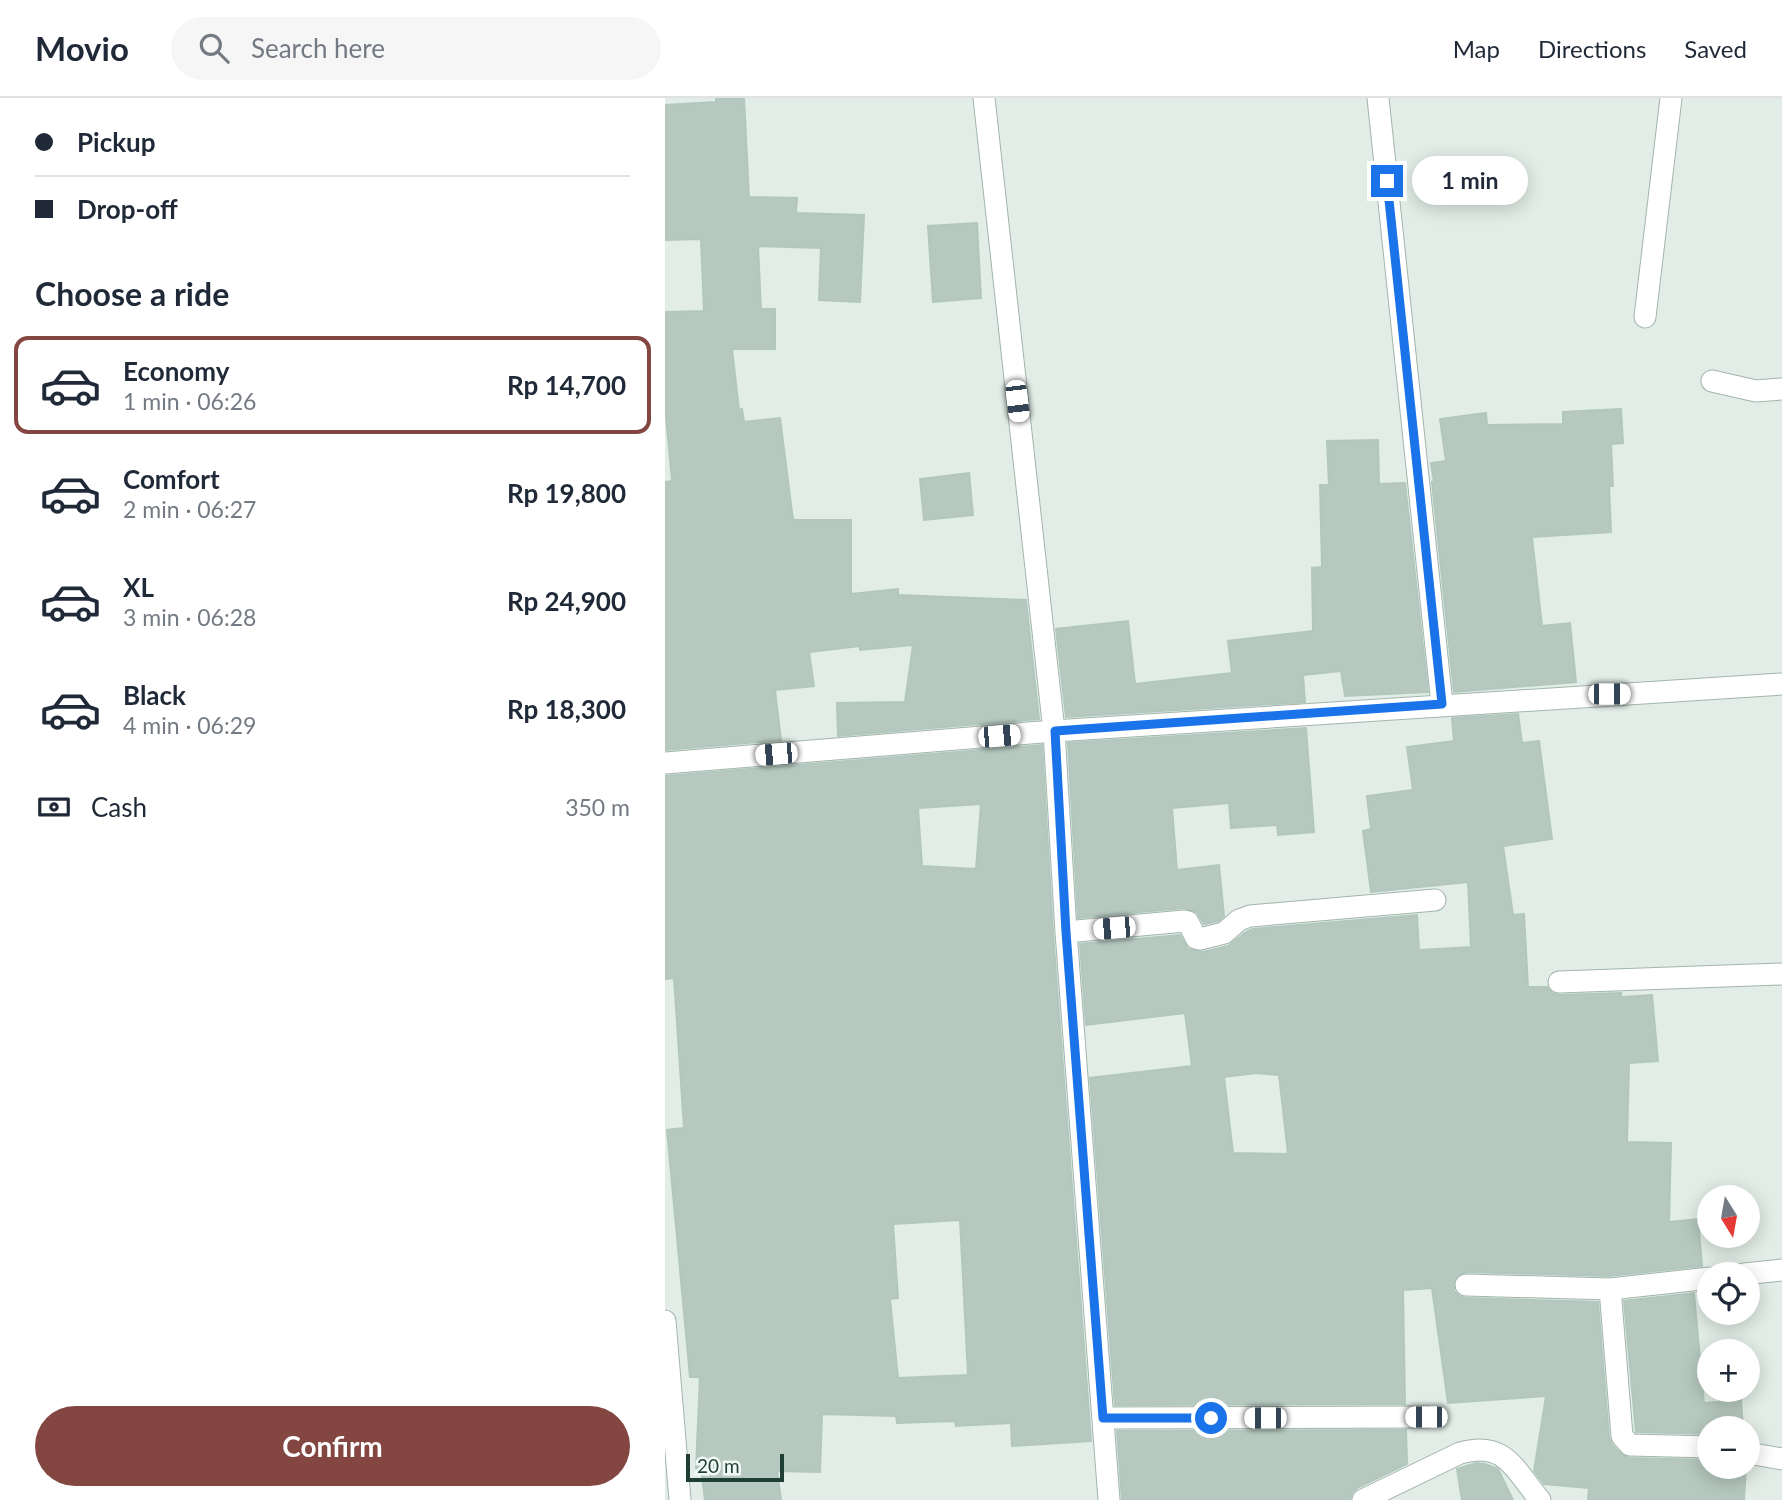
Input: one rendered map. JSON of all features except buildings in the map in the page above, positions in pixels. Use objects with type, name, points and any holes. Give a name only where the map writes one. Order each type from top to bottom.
[{"type":"street","points":[[983,98],[1055,731],[1066,932],[1109,1500]]},
{"type":"street","points":[[1378,98],[1442,704]]},
{"type":"street","points":[[1644,317],[1671,98]]},
{"type":"street","points":[[1712,381],[1756,391],[1782,389]]},
{"type":"street","points":[[665,763],[1055,731],[1782,684]]},
{"type":"street","points":[[1066,932],[1184,921],[1188,922],[1199,939],[1224,933],[1239,920],[1250,916],[1435,900]]},
{"type":"street","points":[[1559,982],[1782,974]]},
{"type":"street","points":[[1760,1272],[1782,1270]]},
{"type":"street","points":[[1466,1285],[1610,1289],[1697,1279]]},
{"type":"street","points":[[1610,1289],[1622,1436],[1625,1442],[1630,1445],[1697,1447]]},
{"type":"street","points":[[665,1328],[671,1478],[680,1500]]},
{"type":"street","points":[[1103,1418],[1426,1417]]},
{"type":"street","points":[[1363,1500],[1461,1453],[1489,1449],[1501,1453],[1540,1500]]},
{"type":"street","points":[[1760,1455],[1782,1459]]},
{"type":"route","points":[[1211,1418],[1103,1418],[1066,932],[1055,731],[1442,704],[1387,181]]}]
